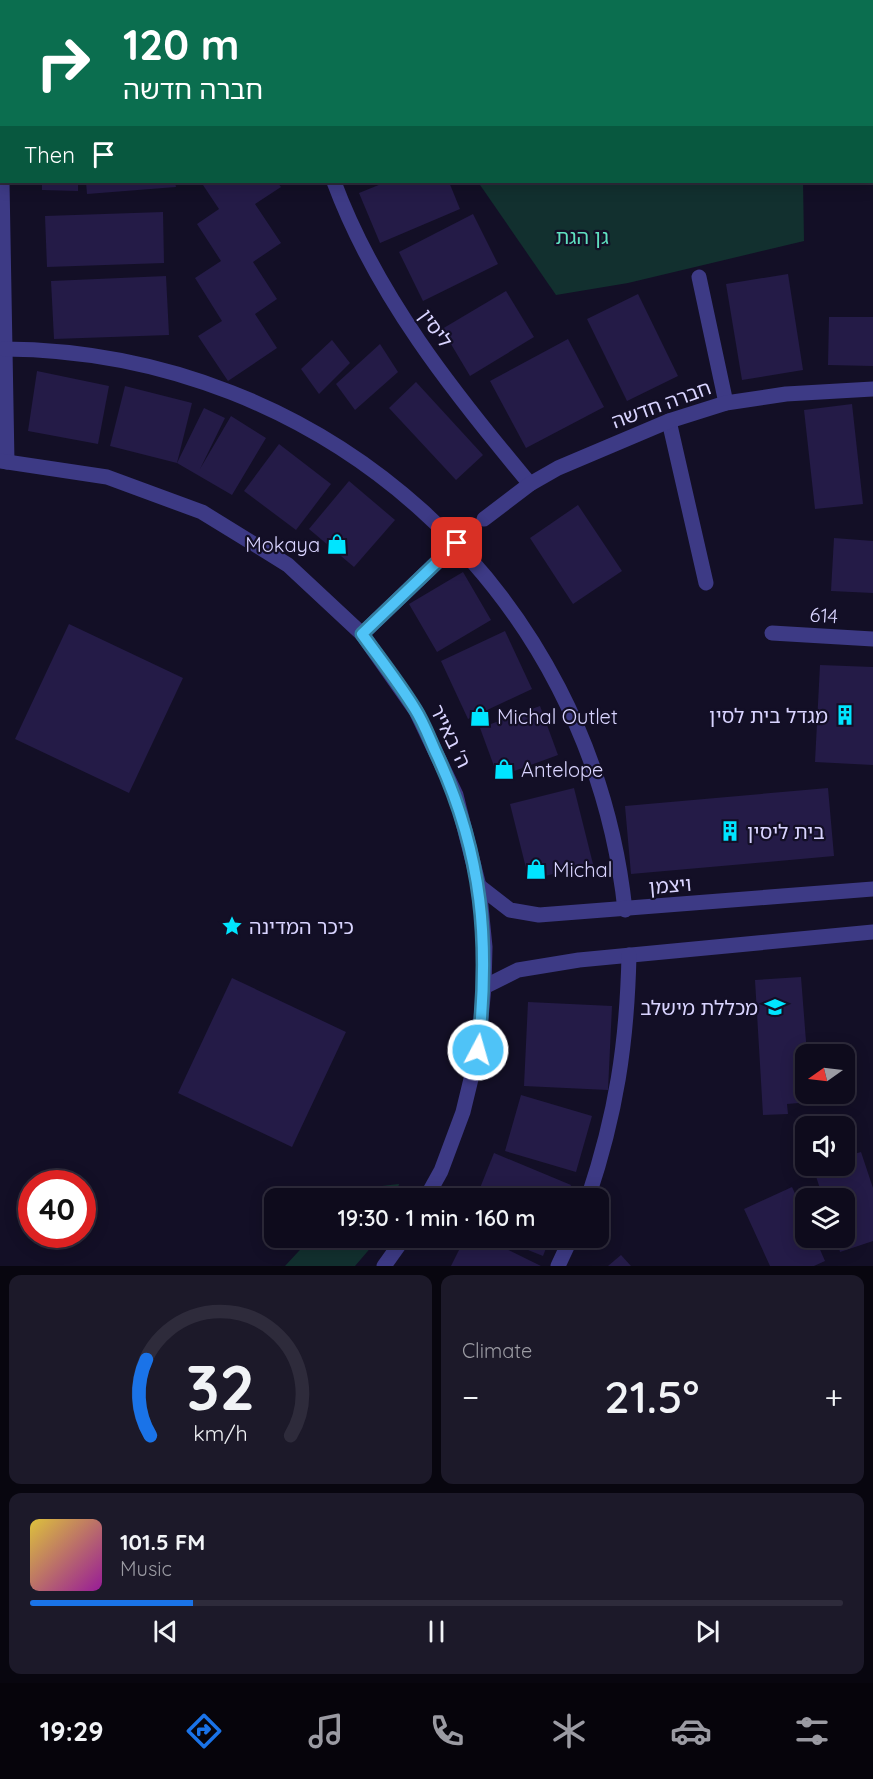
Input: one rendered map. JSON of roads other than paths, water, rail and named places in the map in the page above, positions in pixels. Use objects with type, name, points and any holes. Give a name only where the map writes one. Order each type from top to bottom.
[{"type":"street","points":[[2,183],[4,462]]},
{"type":"street","name":"ליסין","points":[[334,183],[347,216],[398,312],[474,417],[530,484]]},
{"type":"street","points":[[699,278],[726,403]]},
{"type":"street","points":[[4,349],[89,354],[148,365],[206,382],[262,404],[315,431],[366,464],[414,501],[457,543],[499,592],[536,645],[567,702],[592,762],[611,824],[625,910]]},
{"type":"street","name":"חברה חדשה","points":[[484,519],[530,484],[606,446],[669,421],[726,403],[786,394],[873,389]]},
{"type":"street","points":[[669,421],[706,583]]},
{"type":"street","name":"ה' באייר","points":[[4,462],[107,477],[202,512],[288,565],[362,634],[416,711],[456,795],[479,886],[485,947],[478,1050],[463,1112],[441,1171],[432,1188]]},
{"type":"street","points":[[362,634],[457,543]]},
{"type":"street","name":"614","points":[[772,633],[873,639]]},
{"type":"street","name":"ויצמן","points":[[479,886],[510,910],[539,915],[873,889]]},
{"type":"street","points":[[484,987],[518,970],[629,956],[873,932]]},
{"type":"street","points":[[591,1188],[607,1143],[621,1080],[628,1016],[629,956]]},
{"type":"street","points":[[384,1266],[397,1248]]},
{"type":"street","points":[[558,1266],[566,1248]]},
{"type":"place","name":"Mokaya","points":[[337,544]]},
{"type":"place","name":"מגדל בית לסין","points":[[845,715]]},
{"type":"place","name":"Michal Outlet","points":[[480,716]]},
{"type":"place","name":"Antelope","points":[[504,769]]},
{"type":"place","name":"בית ליסין","points":[[730,831]]},
{"type":"place","name":"Michal","points":[[536,869]]},
{"type":"place","name":"כיכר המדינה","points":[[232,926]]},
{"type":"place","name":"מכללת מישלב","points":[[775,1007]]},
{"type":"park label","name":"גן הגת","points":[[582,236]]}]
